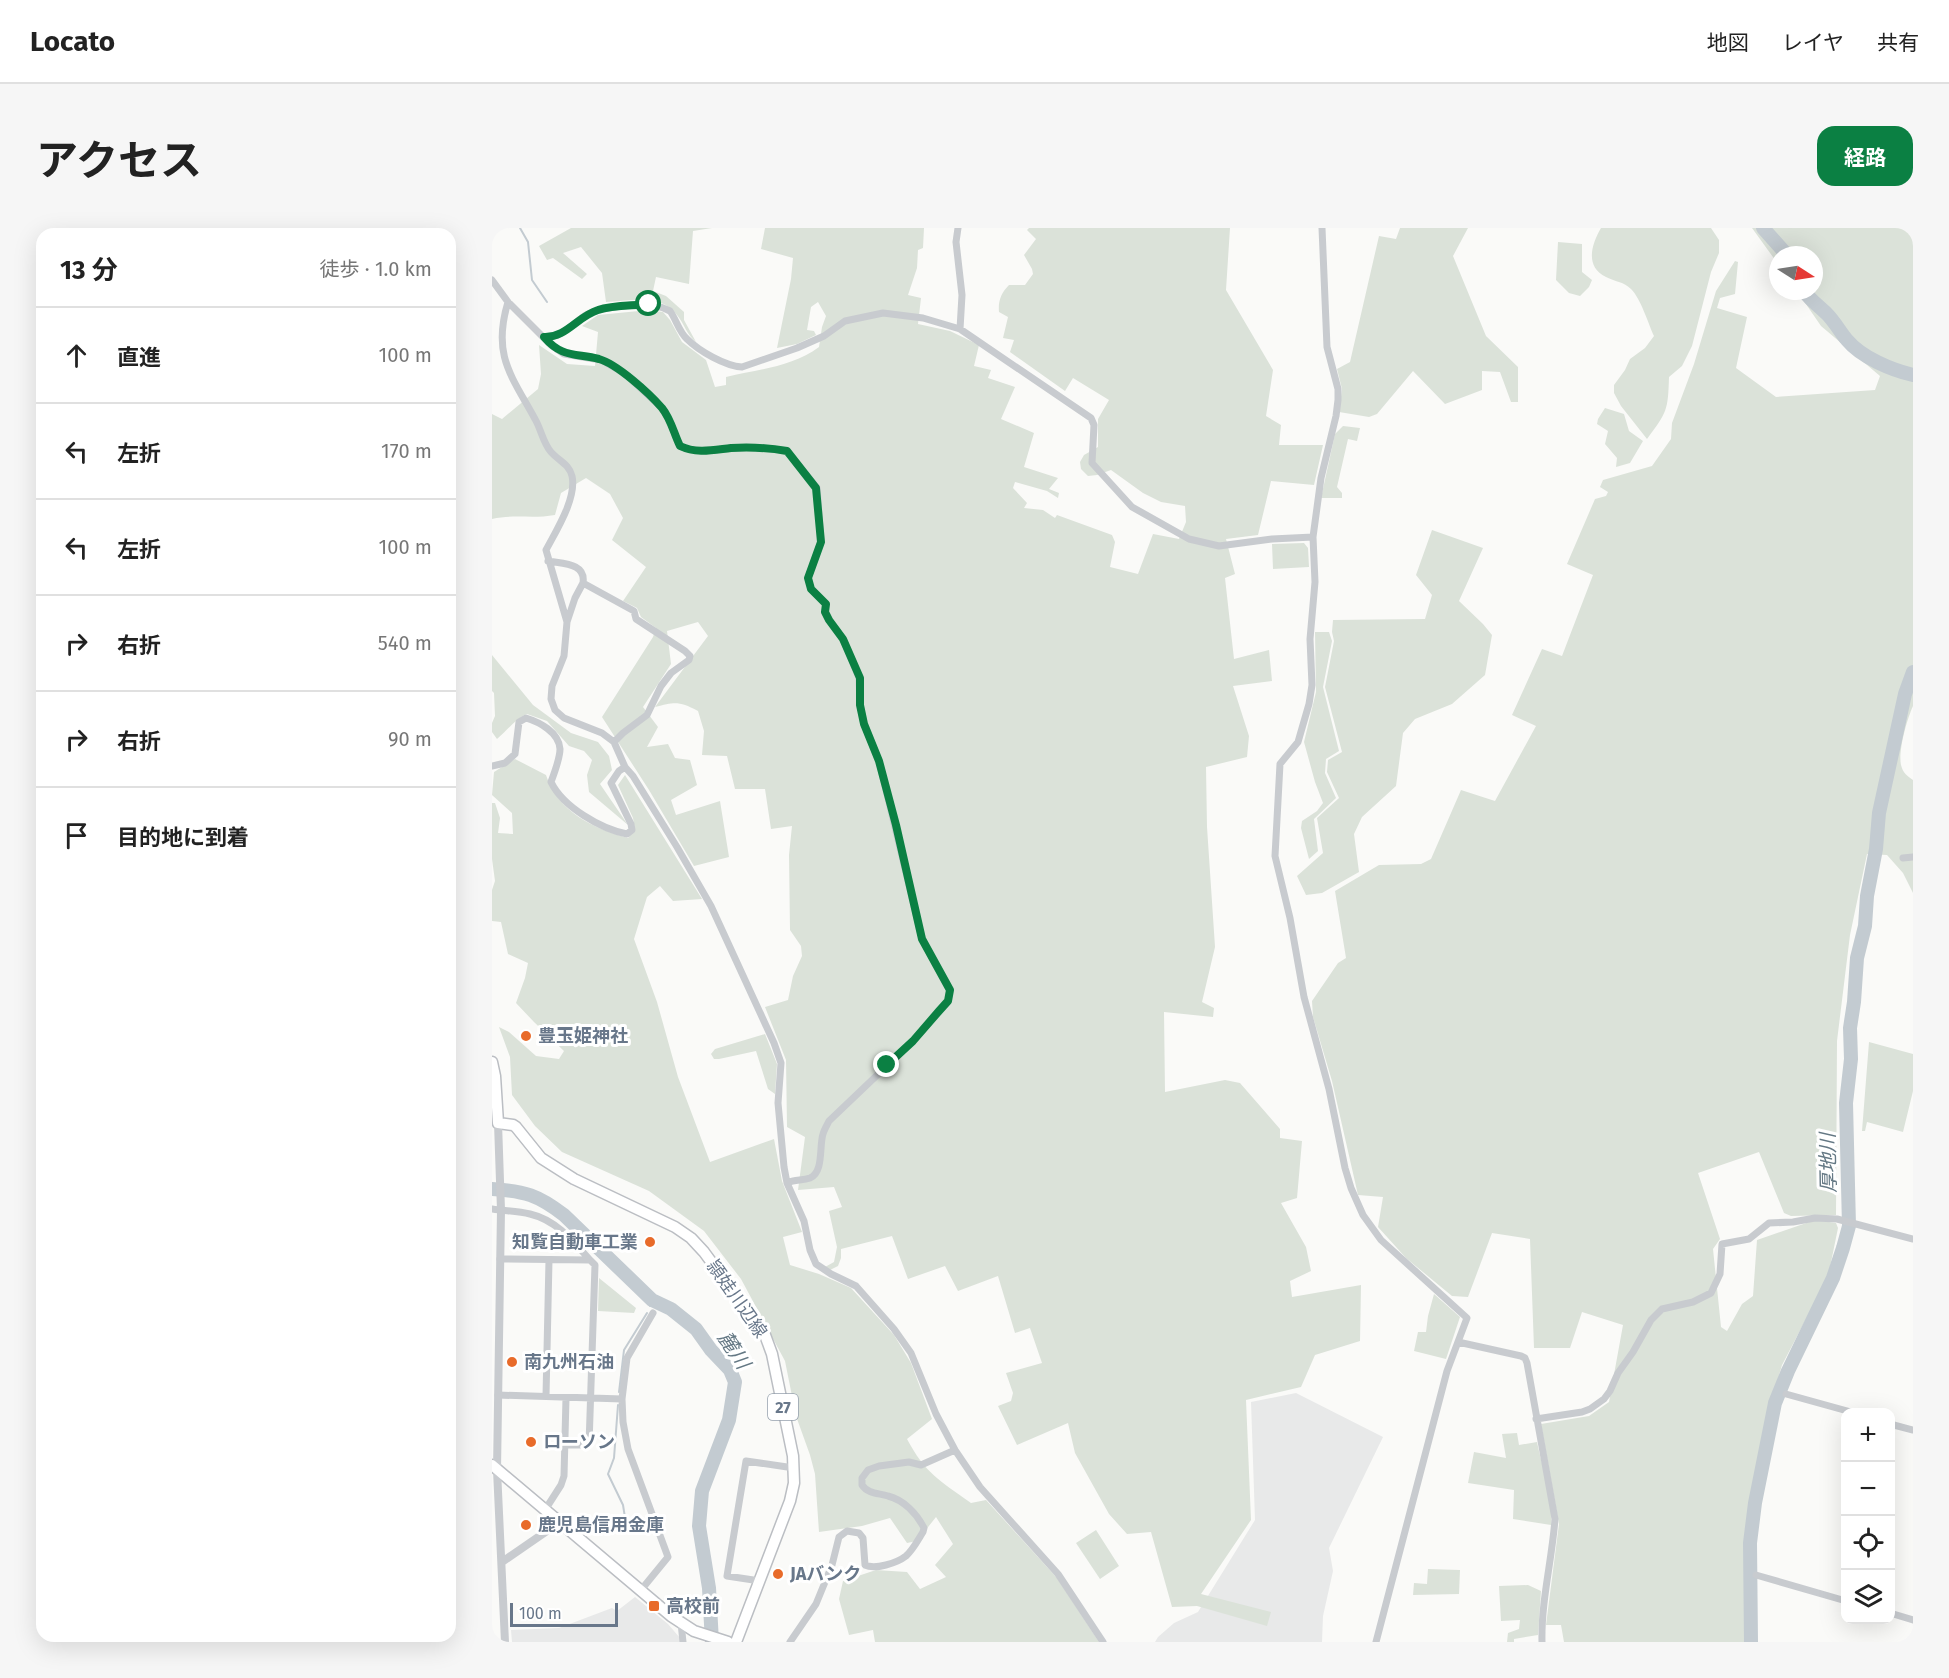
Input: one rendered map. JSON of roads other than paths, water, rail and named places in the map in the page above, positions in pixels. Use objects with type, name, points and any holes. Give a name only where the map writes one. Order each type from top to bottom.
[{"type":"main road","points":[[492,1062],[498,1123]]},
{"type":"main road","name":"頴娃川辺線","points":[[498,1123],[516,1127],[541,1158],[574,1179],[675,1227],[691,1238],[704,1252],[765,1335],[772,1354],[794,1468],[794,1483],[790,1501],[736,1642]]},
{"type":"main road","points":[[495,1468],[681,1623],[694,1631],[725,1641]]},
{"type":"street","points":[[958,228],[956,242],[962,295],[960,329]]},
{"type":"street","points":[[1322,228],[1328,347],[1338,389],[1336,416],[1321,478],[1313,537],[1315,582],[1310,639],[1312,685],[1298,742],[1283,759],[1279,772],[1275,856],[1290,918],[1304,997],[1329,1089],[1351,1188],[1363,1215],[1381,1240],[1467,1318],[1447,1371],[1376,1642]]},
{"type":"street","points":[[492,280],[508,302],[551,345],[564,354],[601,360],[624,373],[662,408],[680,446],[708,452],[732,448],[787,451],[816,488],[821,542],[808,578],[811,589],[826,604],[825,612],[843,639],[860,678],[860,705],[864,724],[879,761],[922,939],[950,990],[948,1001],[913,1041],[829,1121],[823,1132],[818,1168],[813,1177],[787,1182]]},
{"type":"street","points":[[508,302],[497,331],[495,347],[500,362],[536,420],[551,452],[567,466],[572,477],[569,503],[546,550],[567,622]]},
{"type":"street","points":[[544,337],[563,332],[586,315],[599,309],[649,304],[670,311],[686,339],[721,363],[742,367],[824,336],[845,321],[883,313],[923,318],[960,329],[1091,418],[1094,425],[1092,463],[1132,507],[1165,527],[1189,539],[1220,546],[1272,539],[1313,537]]},
{"type":"street","points":[[548,561],[572,566],[582,571],[584,575],[567,622],[564,656],[552,686],[551,699],[555,710],[564,718],[602,733],[614,742],[625,767],[633,776],[677,847],[734,952],[781,1062],[778,1102],[784,1167],[787,1182],[804,1221],[810,1250],[816,1264],[855,1286],[894,1329],[911,1353],[936,1414],[955,1450],[980,1487],[1058,1574],[1102,1642]]},
{"type":"street","points":[[583,583],[634,611],[636,619],[690,656],[689,660],[671,673],[661,686],[647,715],[614,742]]},
{"type":"street","points":[[492,766],[505,763],[515,754],[519,722],[526,718],[539,722],[556,739],[560,749],[551,783],[555,791],[597,824],[627,834],[632,830],[631,824],[611,783],[619,771],[625,767]]},
{"type":"street","points":[[1903,858],[1913,857]]},
{"type":"street","points":[[498,1123],[500,1259],[495,1468],[505,1642]]},
{"type":"street","points":[[498,1208],[529,1213],[552,1223],[570,1238],[595,1265],[589,1445],[565,1445]]},
{"type":"street","points":[[1536,1419],[1582,1412],[1604,1399],[1651,1320],[1662,1309],[1693,1302],[1711,1293],[1720,1274],[1722,1244],[1749,1239],[1769,1223],[1815,1218],[1856,1223],[1913,1239]]},
{"type":"street","points":[[500,1259],[590,1260]]},
{"type":"street","points":[[546,1396],[549,1260]]},
{"type":"street","points":[[641,1590],[668,1557],[628,1449],[622,1399],[627,1358],[653,1313]]},
{"type":"street","points":[[1458,1342],[1525,1358],[1552,1493],[1555,1519],[1545,1592],[1542,1642]]},
{"type":"street","points":[[1786,1394],[1841,1410]]},
{"type":"street","points":[[498,1395],[622,1399]]},
{"type":"street","points":[[545,1510],[564,1476],[566,1398]]},
{"type":"street","points":[[1895,1425],[1913,1430]]},
{"type":"street","points":[[790,1642],[816,1604],[842,1533],[847,1531],[859,1533],[863,1538],[865,1564],[870,1567],[885,1565],[905,1557],[923,1532],[922,1524],[908,1506],[890,1496],[871,1493],[864,1489],[862,1478],[868,1470],[879,1466],[909,1462],[921,1465],[955,1450]]},
{"type":"street","points":[[760,1581],[727,1576],[746,1461],[794,1468]]},
{"type":"street","points":[[502,1562],[560,1522]]},
{"type":"street","points":[[1756,1575],[1841,1599]]},
{"type":"street","points":[[1895,1615],[1913,1620]]},
{"type":"street","points":[[681,1623],[683,1642]]},
{"type":"waterway","points":[[520,228],[528,242],[532,280],[547,302]]},
{"type":"waterway","name":"厚地川","points":[[1763,228],[1779,246]]},
{"type":"waterway","name":"厚地川","points":[[1812,300],[1830,317],[1847,340],[1869,358],[1913,375]]},
{"type":"waterway","name":"厚地川","points":[[1751,1642],[1750,1543],[1755,1503],[1775,1403],[1833,1278],[1849,1226],[1846,1103],[1857,958],[1865,926],[1879,813],[1905,694],[1913,672]]},
{"type":"waterway","name":"麓川","points":[[492,1189],[531,1195],[564,1215],[652,1300],[671,1309],[696,1329],[711,1350],[730,1370],[735,1382],[729,1420],[702,1491],[699,1526],[709,1588],[712,1642]]},
{"type":"waterway","name":"麓川","points":[[650,1306],[652,1300]]},
{"type":"waterway","points":[[619,1392],[624,1350],[647,1313]]},
{"type":"waterway","points":[[618,1405],[614,1458],[608,1474],[623,1505],[627,1530]]},
{"type":"place","name":"豊玉姫神社","points":[[526,1036]]},
{"type":"place","name":"知覧自動車工業","points":[[650,1242]]},
{"type":"place","name":"南九州石油","points":[[512,1362]]},
{"type":"place","name":"ローソン","points":[[531,1442]]},
{"type":"place","name":"鹿児島信用金庫","points":[[526,1525]]},
{"type":"place","name":"JAバンク","points":[[778,1574]]},
{"type":"place","name":"高校前","points":[[654,1606]]}]
